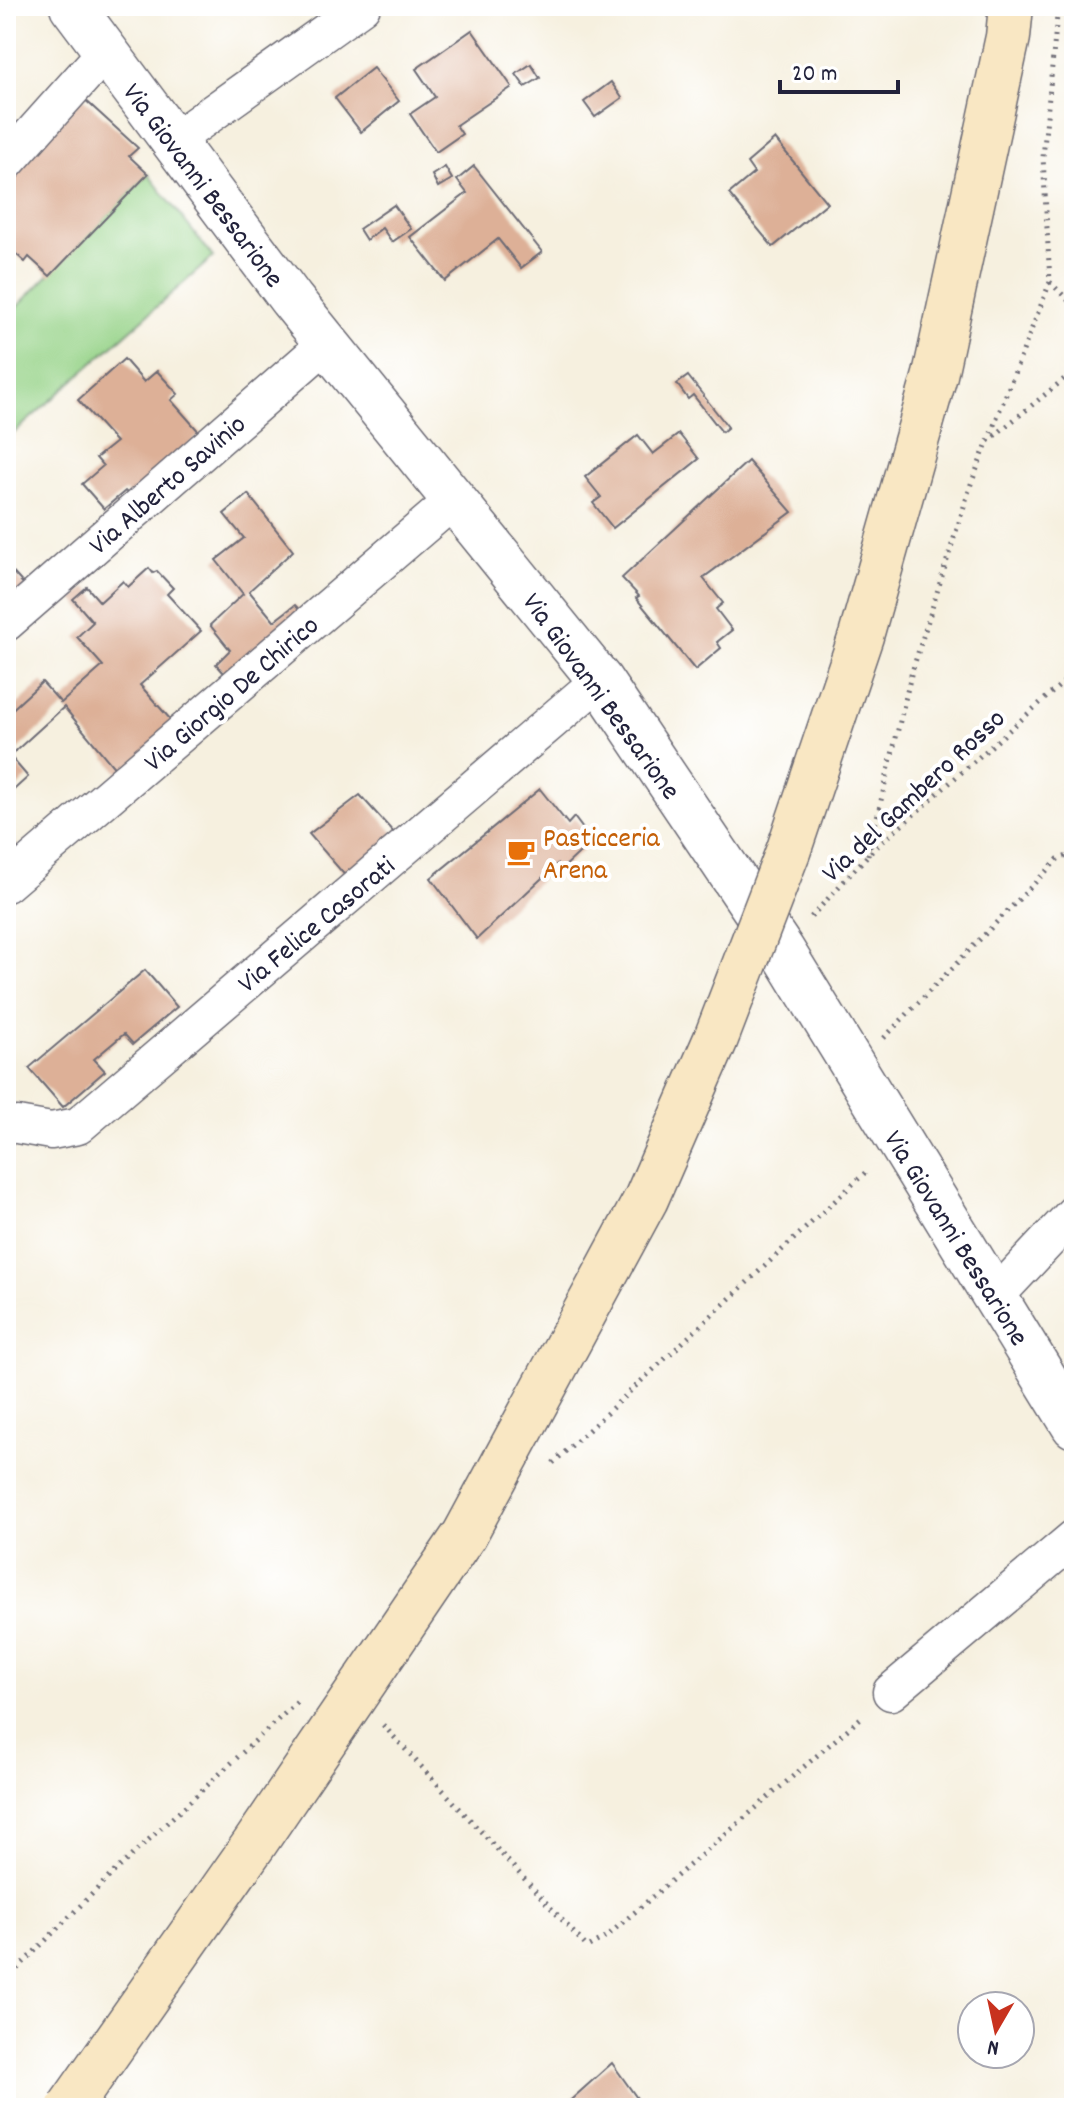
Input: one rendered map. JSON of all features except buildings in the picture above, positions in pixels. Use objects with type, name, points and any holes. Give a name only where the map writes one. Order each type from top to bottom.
[{"type":"main road","points":[[69,2108],[255,1843],[465,1534],[646,1199],[715,1041],[784,863],[861,636],[935,375],[1008,37],[1011,6]]},
{"type":"street","name":"Via Giovanni Bessarione","points":[[72,6],[327,343],[600,680],[782,950],[1074,1426]]},
{"type":"street","points":[[173,141],[362,6]]},
{"type":"street","points":[[6,163],[106,51]]},
{"type":"street","name":"Via Alberto Savinio","points":[[6,623],[327,343]]},
{"type":"street","name":"Via Giorgio De Chirico","points":[[6,884],[454,500]]},
{"type":"street","name":"Via Felice Casorati","points":[[10,1123],[51,1131],[78,1126],[600,680]]},
{"type":"street","points":[[995,1297],[1074,1213]]},
{"type":"street","points":[[891,1692],[1074,1538]]},
{"type":"path","points":[[868,855],[911,675],[988,442],[1050,282],[1043,157],[1058,6]]},
{"type":"path","points":[[1050,282],[1074,306]]},
{"type":"path","points":[[988,442],[1074,371]]},
{"type":"path","name":"Via del Gambero Rosso","points":[[782,950],[868,855],[1074,673]]},
{"type":"path","points":[[853,1066],[1058,859],[1074,854]]},
{"type":"path","points":[[381,1722],[587,1947],[607,1936],[891,1692]]},
{"type":"green space","points":[[148,174],[213,257],[6,440],[6,318]]},
{"type":"place","name":"Pasticceria Arena","points":[[521,852]]}]
